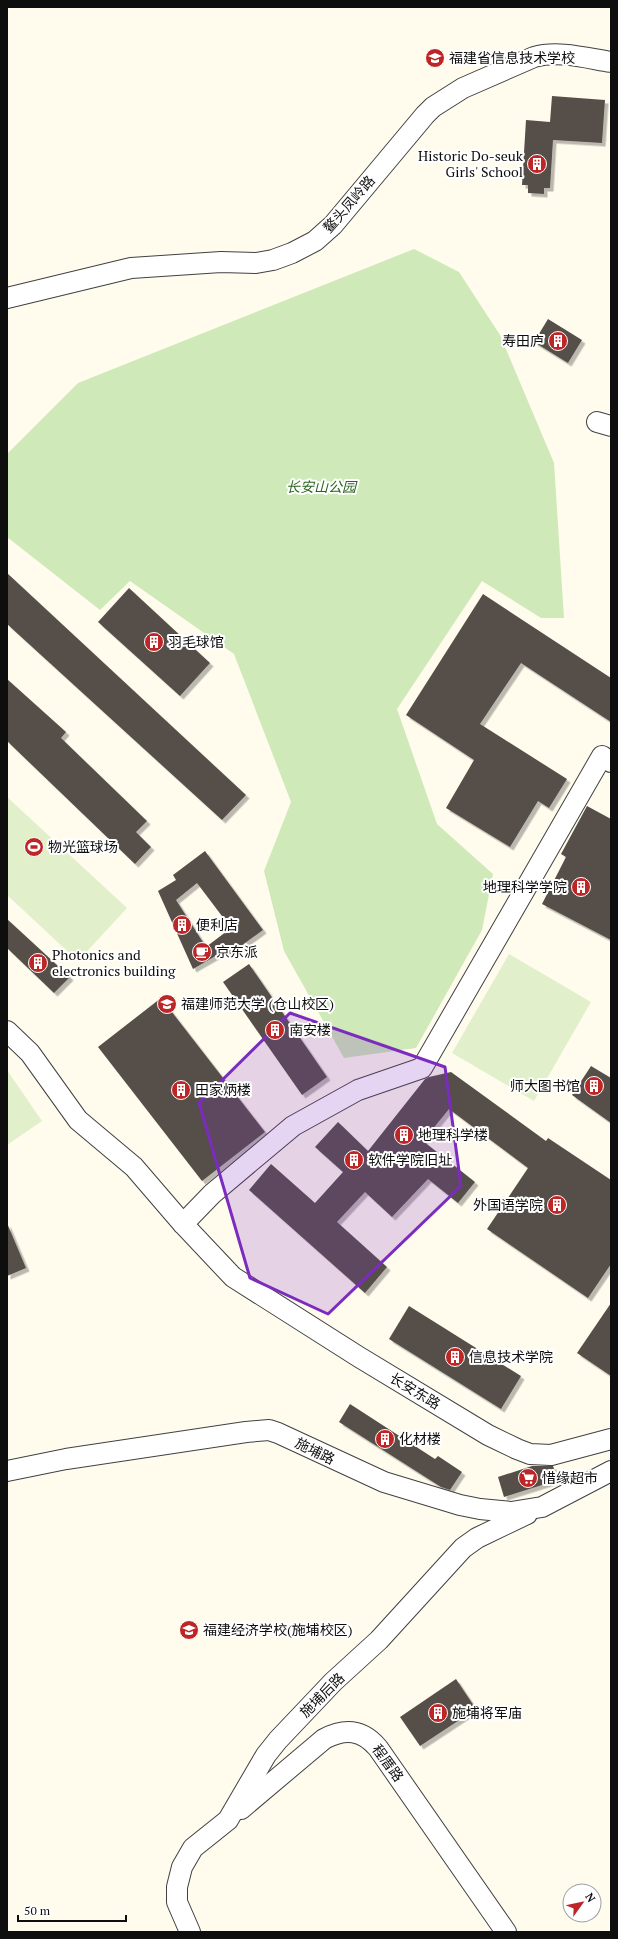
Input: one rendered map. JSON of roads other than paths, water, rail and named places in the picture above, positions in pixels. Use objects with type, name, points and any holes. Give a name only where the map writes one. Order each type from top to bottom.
[{"type":"street","name":"鳌头凤岭路","points":[[7,298],[131,268],[221,262],[256,263],[282,257],[314,241],[333,225],[425,115],[450,95],[534,56],[543,54],[561,54],[611,62]]},
{"type":"street","points":[[183,1224],[212,1194],[293,1126],[358,1090],[422,1068],[606,759]]},
{"type":"street","name":"长安东路","points":[[7,1031],[30,1053],[78,1120],[134,1167],[183,1224],[233,1277],[359,1357],[474,1427],[517,1449],[530,1454],[551,1455],[611,1439]]},
{"type":"street","name":"施埔路","points":[[7,1471],[66,1459],[246,1432],[269,1430],[384,1482],[460,1505],[511,1512],[542,1507],[611,1471]]},
{"type":"street","name":"施埔后路","points":[[190,1932],[177,1902],[177,1888],[182,1867],[193,1848],[228,1820],[266,1755],[278,1740],[333,1682],[379,1640],[458,1553],[477,1538],[542,1507]]},
{"type":"street","name":"程厝路","points":[[228,1820],[320,1742],[340,1732],[349,1730],[358,1732],[372,1741],[378,1748],[506,1932]]},
{"type":"place","name":"福建省信息技术学校","points":[[435,58]]},
{"type":"place","name":"Historic Do-seuk Girls' School","points":[[537,164]]},
{"type":"place","name":"寿田庐","points":[[558,341]]},
{"type":"place","name":"羽毛球馆","points":[[154,642]]},
{"type":"place","name":"物光篮球场","points":[[34,847]]},
{"type":"place","name":"地理科学学院","points":[[581,887]]},
{"type":"place","name":"便利店","points":[[182,925]]},
{"type":"place","name":"京东派","points":[[202,952]]},
{"type":"place","name":"Photonics and electronics building","points":[[38,963]]},
{"type":"place","name":"福建师范大学 (仓山校区)","points":[[167,1004]]},
{"type":"place","name":"南安楼","points":[[275,1030]]},
{"type":"place","name":"师大图书馆","points":[[594,1086]]},
{"type":"place","name":"田家炳楼","points":[[181,1090]]},
{"type":"place","name":"地理科学楼","points":[[404,1135]]},
{"type":"place","name":"软件学院旧址","points":[[354,1160]]},
{"type":"place","name":"外国语学院","points":[[557,1205]]},
{"type":"place","name":"信息技术学院","points":[[455,1357]]},
{"type":"place","name":"化材楼","points":[[385,1439]]},
{"type":"place","name":"惜缘超市","points":[[528,1478]]},
{"type":"place","name":"福建经济学校(施埔校区)","points":[[189,1630]]},
{"type":"place","name":"施埔将军庙","points":[[438,1713]]},
{"type":"park label","name":"长安山公园","points":[[321,487]]}]
